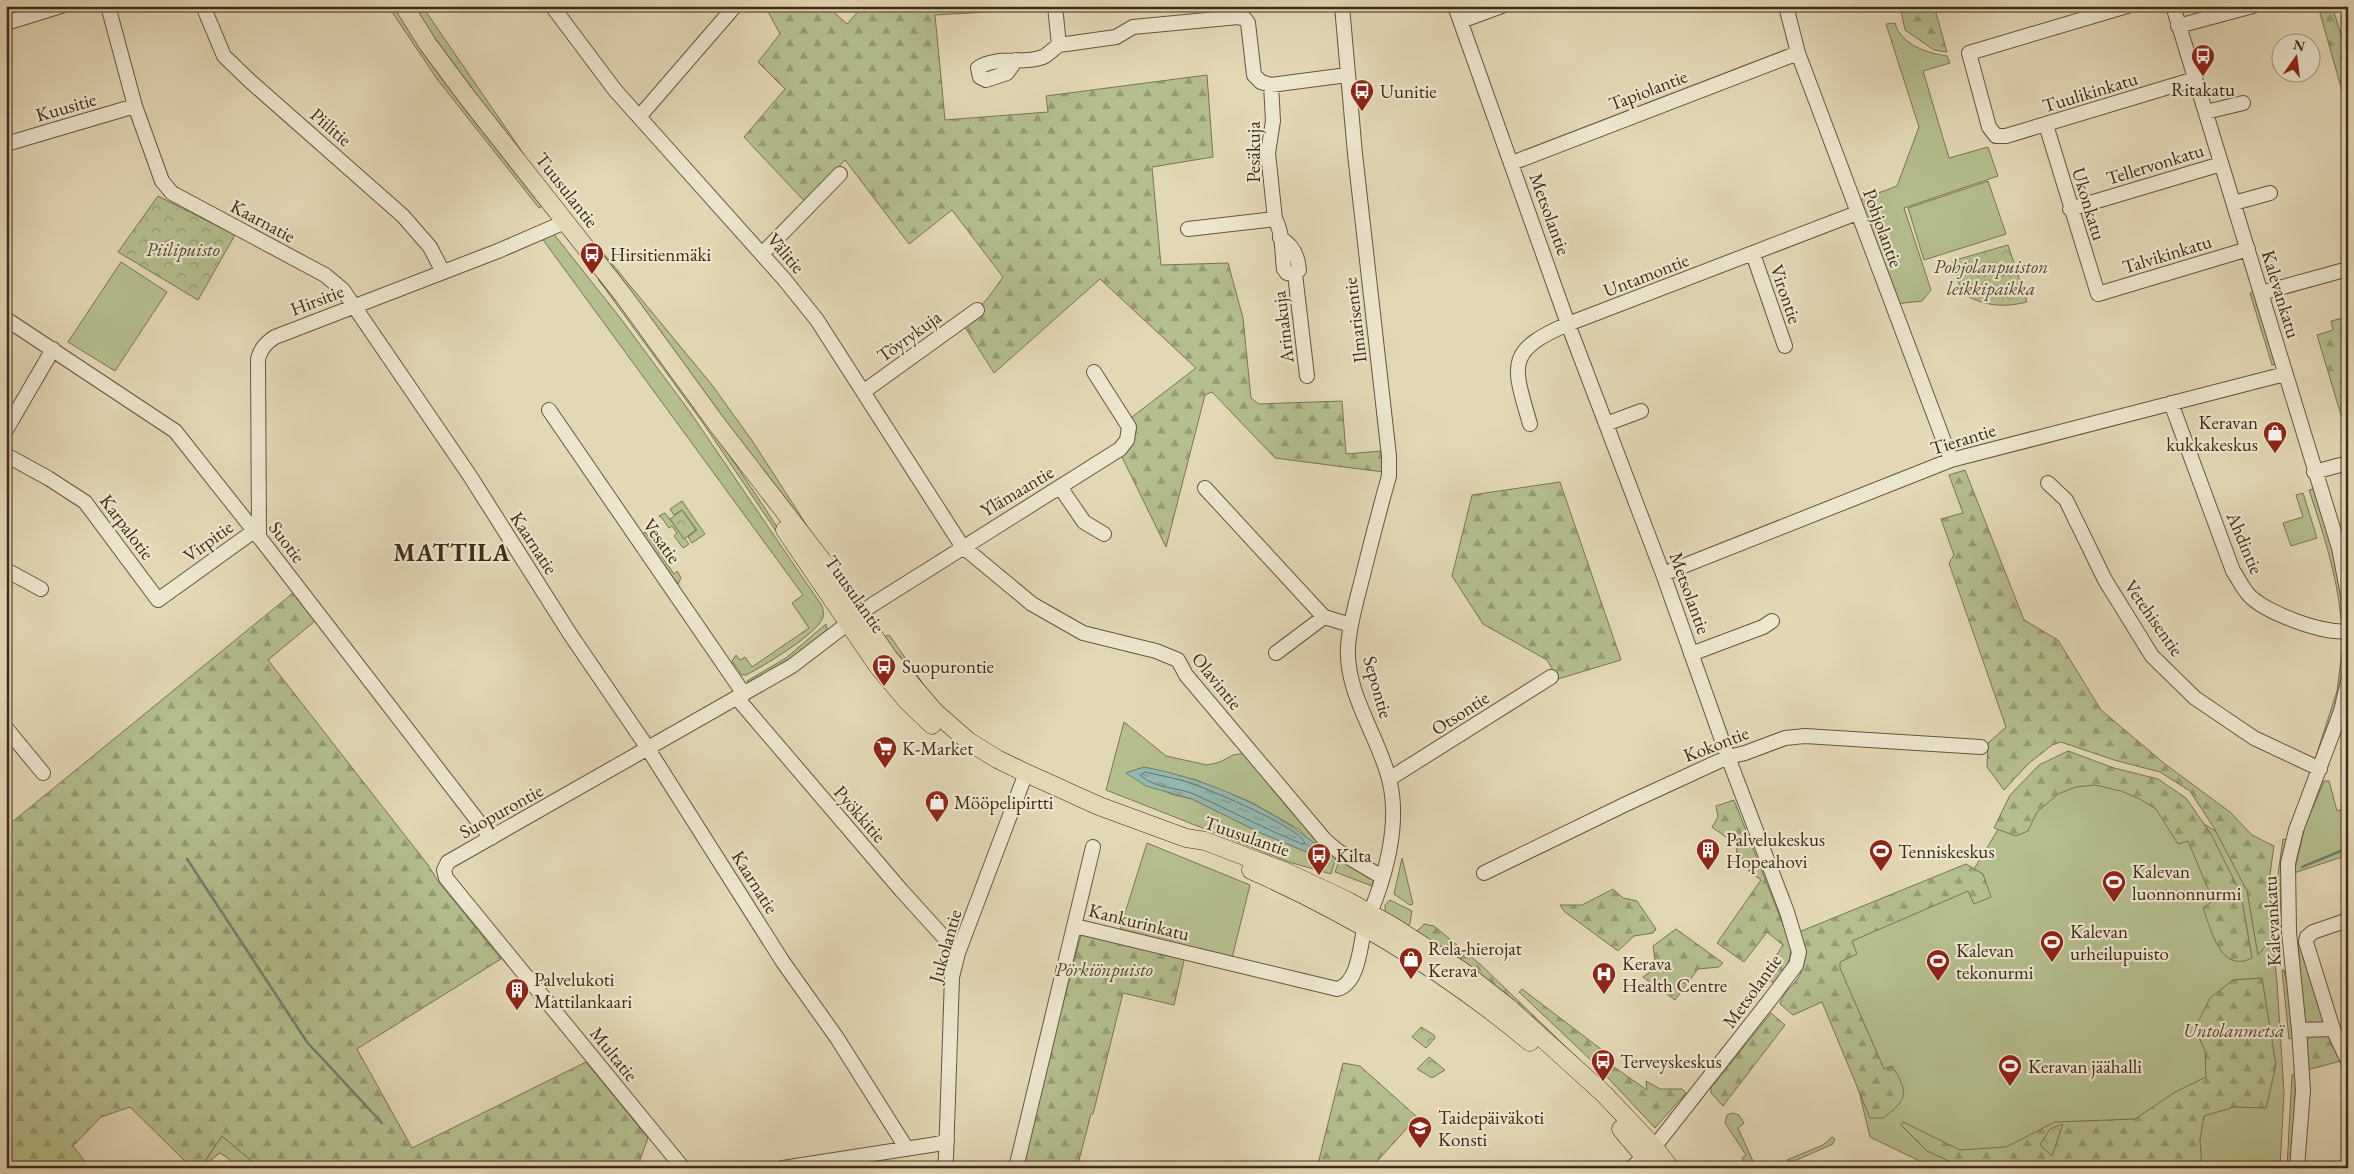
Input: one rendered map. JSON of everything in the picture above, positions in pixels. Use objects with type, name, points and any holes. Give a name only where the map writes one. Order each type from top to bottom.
[{"type":"main road","name":"Tuusulantie","points":[[404,6],[427,43],[466,97],[622,295],[716,423],[751,480],[855,619],[890,680],[927,721],[961,749],[1024,778],[1186,838],[1202,848],[1368,919],[1498,1015],[1539,1049],[1588,1095],[1646,1160],[1670,1168]]},
{"type":"street","points":[[6,23],[61,6]]},
{"type":"street","name":"Kaarnatie","points":[[108,6],[135,106],[162,181],[172,193],[325,275],[343,290],[470,476],[783,962],[837,1038],[907,1149]]},
{"type":"street","name":"Piilitie","points":[[203,6],[224,56],[403,216],[430,247],[443,272]]},
{"type":"street","name":"Välitie","points":[[552,6],[616,90],[762,254],[816,320],[962,546]]},
{"type":"street","points":[[1055,6],[1059,45]]},
{"type":"street","name":"Ilmarisentie","points":[[1342,6],[1347,75],[1389,456],[1389,476],[1351,625]]},
{"type":"street","name":"Metsolantie","points":[[1455,6],[1568,324],[1663,574],[1728,757],[1795,936],[1799,952],[1798,959],[1769,1002],[1646,1160]]},
{"type":"street","points":[[1461,21],[1502,6]]},
{"type":"street","name":"Pohjolantie","points":[[1786,6],[1798,53],[1951,460]]},
{"type":"street","name":"Tuulikinkatu","points":[[2127,6],[1969,53],[1989,127],[1996,136],[2006,136],[2046,125],[2195,79]]},
{"type":"street","name":"Kalevankatu","points":[[2173,6],[2314,472],[2339,548],[2348,595]]},
{"type":"street","points":[[2178,26],[2253,6]]},
{"type":"street","points":[[639,117],[733,7]]},
{"type":"street","points":[[1016,60],[1044,57],[1059,45],[1116,37],[1133,27],[1238,17],[1245,19],[1248,23],[1254,75],[1260,82],[1271,84],[1347,75]]},
{"type":"street","name":"Tapiolantie","points":[[1512,163],[1798,53]]},
{"type":"street","name":"Pesäkuja","points":[[1271,84],[1273,121],[1268,153],[1275,219],[1279,227],[1284,269],[1287,273],[1295,274]]},
{"type":"street","points":[[2206,112],[2243,103]]},
{"type":"street","name":"Kuusitie","points":[[6,144],[135,106]]},
{"type":"street","name":"Ukonkatu","points":[[2046,125],[2070,209],[2098,294]]},
{"type":"street","name":"Tellervonkatu","points":[[2070,209],[2222,164]]},
{"type":"street","points":[[762,254],[840,174]]},
{"type":"street","points":[[2234,203],[2270,193]]},
{"type":"street","name":"Untamontie","points":[[1530,424],[1516,377],[1518,360],[1528,345],[1568,324],[1857,213]]},
{"type":"street","points":[[1188,228],[1275,219]]},
{"type":"street","name":"Hirsitie","points":[[257,533],[258,359],[261,349],[276,336],[443,272],[565,222]]},
{"type":"street","name":"Talvikinkatu","points":[[2098,294],[2248,249]]},
{"type":"street","name":"Virontie","points":[[1752,254],[1785,346]]},
{"type":"street","points":[[2261,293],[2348,269]]},
{"type":"street","name":"Arinakuja","points":[[1295,274],[1308,376]]},
{"type":"street","name":"Töyrykuja","points":[[863,392],[977,310]]},
{"type":"street","name":"Suotie","points":[[6,319],[175,431],[257,533],[491,838]]},
{"type":"street","points":[[6,430],[53,349]]},
{"type":"street","name":"Ylämaantie","points":[[855,619],[962,546],[1060,487],[1120,448],[1127,440],[1129,427],[1094,372]]},
{"type":"street","name":"Tierantie","points":[[1663,574],[1951,460],[2285,374]]},
{"type":"street","name":"Ahdintie","points":[[2170,403],[2234,571],[2248,595],[2279,614],[2310,627],[2338,633],[2348,631]]},
{"type":"street","name":"Vesatie","points":[[549,410],[741,696]]},
{"type":"street","points":[[1606,424],[1641,411]]},
{"type":"street","name":"Karpalotie","points":[[6,455],[86,502],[158,600]]},
{"type":"street","points":[[2314,472],[2348,463]]},
{"type":"street","name":"Vetehisentie","points":[[2048,483],[2066,500],[2104,580],[2152,656],[2203,704],[2254,738],[2320,769]]},
{"type":"street","points":[[1060,487],[1084,522],[1104,534]]},
{"type":"street","points":[[1205,488],[1324,617],[1351,625]]},
{"type":"street","name":"Virpitie","points":[[158,600],[257,533]]},
{"type":"street","name":"Olavintie","points":[[962,546],[1032,604],[1083,633],[1156,651],[1178,660],[1186,676],[1325,840],[1338,851],[1382,877]]},
{"type":"street","points":[[6,570],[42,589]]},
{"type":"street","points":[[1276,653],[1324,617]]},
{"type":"street","name":"Suopurontie","points":[[444,870],[448,862],[648,750],[792,666],[855,619]]},
{"type":"street","points":[[1692,654],[1763,628],[1772,621]]},
{"type":"street","name":"Sepontie","points":[[1351,625],[1348,647],[1349,667],[1357,698],[1389,779],[1394,827],[1382,877],[1368,919]]},
{"type":"street","name":"Otsontie","points":[[1389,779],[1551,677]]},
{"type":"street","name":"Kalevankatu","points":[[2297,1168],[2303,1090],[2289,932],[2288,863],[2296,830],[2320,769],[2348,681]]},
{"type":"street","name":"Pyökkitie","points":[[741,696],[900,890],[958,953]]},
{"type":"street","points":[[6,728],[43,773]]},
{"type":"street","name":"Kokontie","points":[[1484,873],[1728,757],[1745,753],[1785,738],[1806,736],[1981,747]]},
{"type":"street","name":"Jukolantie","points":[[944,1168],[947,1141],[950,993],[958,953],[1024,778]]},
{"type":"street","points":[[1074,926],[1094,846]]},
{"type":"street","name":"Multatie","points":[[444,870],[446,878],[683,1168]]},
{"type":"street","name":"Kankurinkatu","points":[[1016,1168],[1074,926],[1337,989],[1346,985],[1354,973],[1368,919]]},
{"type":"street","points":[[2348,920],[2313,932],[2306,942],[2333,1029],[2348,1061]]},
{"type":"street","points":[[2299,1030],[2333,1029]]},
{"type":"street","points":[[783,1168],[947,1141]]},
{"type":"green space","points":[[388,6],[395,6],[412,33],[542,206],[539,208],[437,79]]},
{"type":"green space","points":[[410,6],[422,6],[525,156],[508,141]]},
{"type":"green space","points":[[765,6],[827,6],[847,24],[863,6],[1005,6],[1005,11],[935,15],[945,120],[1048,112],[1046,96],[1207,75],[1213,157],[1152,167],[1161,265],[1228,263],[1243,318],[1251,398],[1259,404],[1342,401],[1346,454],[1381,451],[1383,472],[1275,458],[1212,392],[1205,395],[1166,547],[1120,453],[1128,420],[1196,368],[1100,279],[994,373],[963,324],[988,298],[1003,277],[952,210],[909,244],[845,160],[806,203],[744,137],[785,89],[758,62],[780,34]]},
{"type":"green space","points":[[1203,6],[1251,6],[1252,11],[1204,15]]},
{"type":"green space","points":[[1900,6],[1934,6],[1947,52],[1934,50],[1905,30]]},
{"type":"green space","points":[[2318,6],[2332,6],[2348,56],[2348,112]]},
{"type":"green space","points":[[1895,23],[1898,31],[1909,42],[1931,53],[1947,56],[1950,63],[1923,71],[1949,158],[1988,147],[1998,176],[1904,208],[1931,290],[1922,301],[1896,304],[1860,200],[1897,186],[1919,127],[1886,24]]},
{"type":"green space","points":[[1988,181],[2006,234],[1924,260],[1908,208]]},
{"type":"green space","name":"Piilipuisto","points":[[158,196],[235,235],[198,300],[118,252]]},
{"type":"green space","points":[[553,233],[621,319],[690,412],[822,606],[823,617],[812,632],[789,649],[746,675],[742,675],[732,661],[736,655],[740,660],[745,657],[752,667],[809,628],[792,603],[803,595],[541,237]]},
{"type":"green space","points":[[595,243],[712,385],[753,442],[824,552],[803,528]]},
{"type":"green space","name":"Pohjolanpuiston leikkipaikka","points":[[2008,245],[2027,302],[1993,305],[1978,301],[1962,293],[1952,261]]},
{"type":"green space","points":[[121,262],[167,292],[115,371],[68,342]]},
{"type":"green space","points":[[598,279],[620,304],[717,437],[772,519],[824,602],[703,423]]},
{"type":"green space","points":[[2254,291],[2275,364],[2272,365],[2250,293]]},
{"type":"green space","points":[[2348,317],[2348,413],[2341,415],[2317,335],[2333,330],[2331,321]]},
{"type":"green space","points":[[1965,470],[2024,620],[2058,640],[2101,710],[2165,764],[2230,812],[2252,835],[2274,846],[2270,874],[2272,938],[2258,955],[2247,891],[2214,828],[2190,791],[2160,772],[2114,760],[2061,742],[2052,745],[2028,764],[2004,790],[1987,767],[1988,743],[2006,727],[1949,563],[1954,555],[1941,519],[1963,513],[1949,475]]},
{"type":"green space","points":[[1560,482],[1621,660],[1558,679],[1547,660],[1483,624],[1452,576],[1472,495]]},
{"type":"green space","points":[[2314,489],[2338,569],[2345,619],[2341,619],[2333,570],[2309,490]]},
{"type":"green space","points":[[2303,493],[2317,538],[2291,546],[2283,523],[2303,517],[2296,495]]},
{"type":"green space","points":[[682,501],[705,534],[692,543],[688,537],[697,530],[682,510],[674,515],[670,509]]},
{"type":"green space","points":[[682,510],[696,530],[684,539],[670,519]]},
{"type":"green space","points":[[665,513],[689,544],[683,548],[674,536],[677,533],[672,526],[669,528],[659,516]]},
{"type":"green space","points":[[645,532],[674,574],[677,571],[681,578],[678,584],[642,534]]},
{"type":"green space","points":[[293,593],[315,621],[268,660],[428,865],[438,881],[501,959],[357,1049],[412,1148],[586,1062],[648,1138],[637,1168],[260,1168],[222,1136],[200,1168],[192,1168],[130,1107],[101,1117],[73,1146],[90,1168],[6,1168],[6,893],[8,889],[6,886],[6,827]]},
{"type":"green space","points":[[826,624],[827,629],[807,651],[751,685],[747,681],[786,658]]},
{"type":"green space","points":[[887,635],[890,636],[928,691],[947,713],[996,753],[944,714],[881,640]]},
{"type":"green space","points":[[2342,652],[2345,652],[2344,666],[2336,705],[2320,758],[2315,759],[2337,691]]},
{"type":"green space","points":[[1124,722],[1166,756],[1207,765],[1220,762],[1233,755],[1246,753],[1338,851],[1331,874],[1289,862],[1106,790]],"holes":[[[1144,767],[1196,780],[1251,802],[1300,830],[1326,860],[1261,833],[1192,799],[1171,794],[1126,773]]]},
{"type":"green space","points":[[2068,751],[2114,768],[2158,779],[2186,798],[2211,834],[2241,894],[2252,958],[2241,961],[2232,960],[2218,947],[2203,908],[2213,901],[2188,841],[2178,844],[2156,809],[2140,799],[2121,791],[2095,785],[2076,787],[2058,794],[2037,812],[2028,831],[2016,836],[1994,828],[2010,795],[2039,765]]},
{"type":"green space","name":"Kalevan urheilupuisto","points":[[2045,772],[2162,798],[2264,861],[2277,982],[2284,1093],[2280,1168],[1934,1168],[1870,1137],[1824,944],[1969,877],[2018,797]]},
{"type":"green space","points":[[2324,781],[2329,781],[2337,811],[2348,808],[2348,855],[2294,873],[2305,826]]},
{"type":"green space","points":[[1734,800],[1791,945],[1787,965],[1775,982],[1763,976],[1783,945],[1767,932],[1744,962],[1717,943],[1761,880],[1736,861],[1737,845],[1712,827],[1718,817],[1716,806]]},
{"type":"green space","points":[[2283,839],[2288,840],[2281,884],[2282,927],[2277,927],[2276,888]]},
{"type":"green space","points":[[1147,843],[1250,885],[1232,958],[1120,929]]},
{"type":"green space","points":[[1340,858],[1374,879],[1372,886],[1335,872]]},
{"type":"green space","points":[[1402,858],[1413,904],[1410,905],[1394,894]]},
{"type":"green space","points":[[1966,864],[1983,874],[1991,897],[1974,904],[1968,891],[1852,941],[1857,954],[1840,962],[1840,968],[1884,1069],[1892,1066],[1898,1075],[1903,1089],[1901,1100],[1891,1112],[1883,1118],[1870,1118],[1822,1002],[1793,1015],[1780,1004],[1781,999],[1798,979],[1802,970],[1803,953],[1799,932]]},
{"type":"green space","points":[[1613,889],[1623,898],[1637,901],[1656,929],[1653,933],[1634,936],[1618,951],[1565,912],[1560,905],[1582,905]]},
{"type":"green space","points":[[1390,900],[1412,911],[1410,924],[1403,930],[1385,914],[1385,905]]},
{"type":"green space","points":[[1424,924],[1434,926],[1481,965],[1591,1071],[1417,936],[1418,930]]},
{"type":"green space","points":[[1676,929],[1723,963],[1719,967],[1698,969],[1675,1000],[1643,977],[1656,968],[1653,946]]},
{"type":"green space","name":"Pörkiönpuisto","points":[[1082,931],[1185,956],[1174,1005],[1123,993],[1093,1114],[1091,1114],[1077,1168],[1020,1168]]},
{"type":"green space","points":[[2298,941],[2303,941],[2324,1023],[2303,1025]]},
{"type":"green space","points":[[2282,970],[2284,970],[2292,1006],[2293,1038],[2289,1039]]},
{"type":"green space","name":"Untolanmetsä","points":[[2262,978],[2276,1065],[2266,1108],[2234,1107],[2204,1116],[2200,1140],[2202,1168],[1964,1168],[1927,1151],[1901,1125],[1903,1122],[1960,1150],[2006,1147],[2055,1122],[2135,1119],[2175,1092],[2206,1077],[2205,1051],[2195,1028],[2210,998],[2233,980]]},
{"type":"green space","points":[[1522,989],[1610,1056],[1611,1065],[1647,1090],[1646,1081],[1660,1089],[1682,1089],[1686,1093],[1655,1128],[1594,1063],[1519,992]]},
{"type":"green space","points":[[1771,1013],[1785,1025],[1723,1106],[1711,1093],[1711,1088]]},
{"type":"green space","points":[[1421,1027],[1434,1035],[1435,1038],[1426,1048],[1412,1037]]},
{"type":"green space","points":[[2310,1036],[2330,1036],[2341,1061],[2307,1070],[2305,1040]]},
{"type":"green space","points":[[1429,1057],[1445,1070],[1432,1078],[1417,1069]]},
{"type":"green space","points":[[1343,1063],[1360,1066],[1417,1117],[1371,1168],[1317,1168]]},
{"type":"green space","points":[[2296,1073],[2292,1168],[2287,1168],[2292,1075]]},
{"type":"green space","points":[[1733,1113],[1739,1115],[1744,1123],[1738,1128],[1756,1168],[1748,1168],[1742,1158],[1746,1155],[1725,1123],[1727,1115]]},
{"type":"green space","points":[[2063,1124],[2052,1156],[2040,1145],[2050,1129]]},
{"type":"green space","points":[[222,1136],[260,1168],[236,1168],[228,1158],[220,1153],[200,1168]]},
{"type":"green space","points":[[1832,1137],[1835,1139],[1833,1144],[1792,1162],[1787,1160],[1823,1145]]},
{"type":"water","points":[[1144,767],[1194,780],[1242,798],[1308,838],[1328,854],[1326,860],[1261,833],[1192,799],[1146,786],[1126,773]]},
{"type":"waterway","points":[[2302,867],[2348,848]]},
{"type":"waterway","points":[[187,859],[307,1042],[382,1123]]},
{"type":"place","name":"Ritakatu","points":[[2203,77]]},
{"type":"place","name":"Uunitie","points":[[1362,112]]},
{"type":"place","name":"Hirsitienmäki","points":[[592,275]]},
{"type":"place","name":"Keravan kukkakeskus","points":[[2275,454]]},
{"type":"place","name":"Suopurontie","points":[[884,687]]},
{"type":"place","name":"K-Market","points":[[885,769]]},
{"type":"place","name":"Mööpelipirtti","points":[[937,823]]},
{"type":"place","name":"Palvelukeskus Hopeahovi","points":[[1708,871]]},
{"type":"place","name":"Tenniskeskus","points":[[1881,872]]},
{"type":"place","name":"Kilta","points":[[1319,876]]},
{"type":"place","name":"Kalevan luonnonnurmi","points":[[2114,903]]},
{"type":"place","name":"Kalevan urheilupuisto","points":[[2052,963]]},
{"type":"place","name":"Rela-hierojat Kerava","points":[[1411,980]]},
{"type":"place","name":"Kalevan tekonurmi","points":[[1938,982]]},
{"type":"place","name":"Kerava Health Centre","points":[[1604,995]]},
{"type":"place","name":"Palvelukoti Mattilankaari","points":[[517,1011]]},
{"type":"place","name":"Terveyskeskus","points":[[1603,1082]]},
{"type":"place","name":"Keravan jäähalli","points":[[2010,1087]]},
{"type":"place","name":"Taidepäiväkoti Konsti","points":[[1420,1149]]},
{"type":"district","name":"MATTILA","points":[[452,552]]}]
